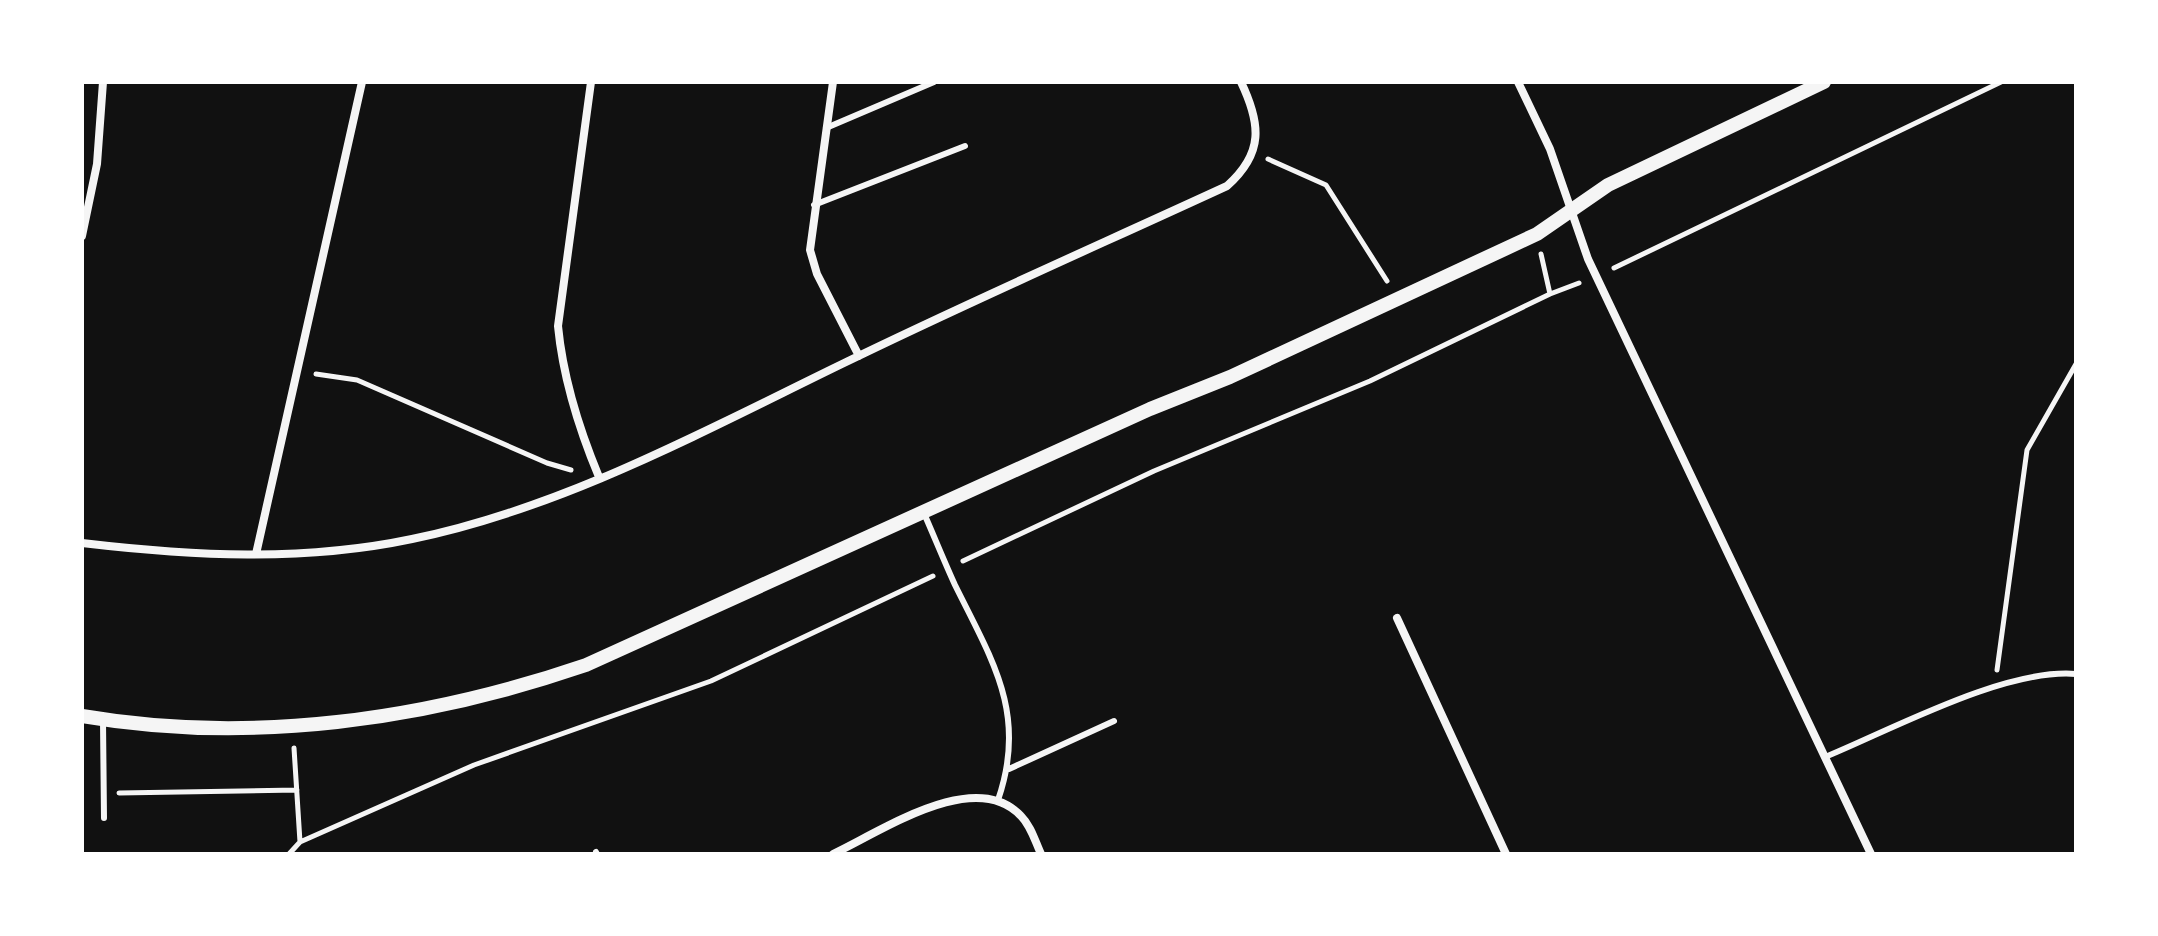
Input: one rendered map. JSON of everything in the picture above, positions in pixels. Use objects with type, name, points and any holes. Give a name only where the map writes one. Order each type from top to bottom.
[{"type":"street","points":[[82,236],[97,164],[103,82]]},
{"type":"street","points":[[256,554],[362,82]]},
{"type":"street","points":[[591,82],[558,326],[560,352],[583,440],[599,477]]},
{"type":"street","points":[[833,82],[809,238],[812,262],[859,356]]},
{"type":"street","points":[[82,543],[195,554],[311,553],[410,540],[507,514],[599,477],[1227,186],[1246,166],[1252,153],[1256,125],[1241,82]]},
{"type":"street","points":[[1518,82],[1550,149],[1597,276],[1871,854]]},
{"type":"street","points":[[82,716],[177,727],[293,726],[425,710],[524,686],[586,665],[923,511],[1230,377],[1537,234],[1608,185],[1824,82]]},
{"type":"street","points":[[1397,618],[1506,854]]},
{"type":"street","points":[[833,854],[949,800],[982,795],[998,800],[1022,817],[1041,854]]},
{"type":"lane","points":[[826,128],[934,82]]},
{"type":"lane","points":[[814,205],[965,146]]},
{"type":"lane","points":[[923,511],[954,583],[996,664],[1009,713],[1009,769],[998,800]]},
{"type":"lane","points":[[1825,757],[1995,686],[2048,673],[2076,674]]},
{"type":"lane","points":[[103,720],[104,818]]},
{"type":"lane","points":[[1009,769],[1114,721]]},
{"type":"path","points":[[1550,294],[1597,276],[1743,203],[2001,82]]},
{"type":"path","points":[[1252,153],[1326,185],[1397,298]]},
{"type":"path","points":[[1995,686],[2027,450],[2076,364]]},
{"type":"path","points":[[297,371],[357,380],[547,463],[599,477]]},
{"type":"path","points":[[289,854],[300,842],[293,726]]},
{"type":"path","points":[[113,793],[297,790]]}]
